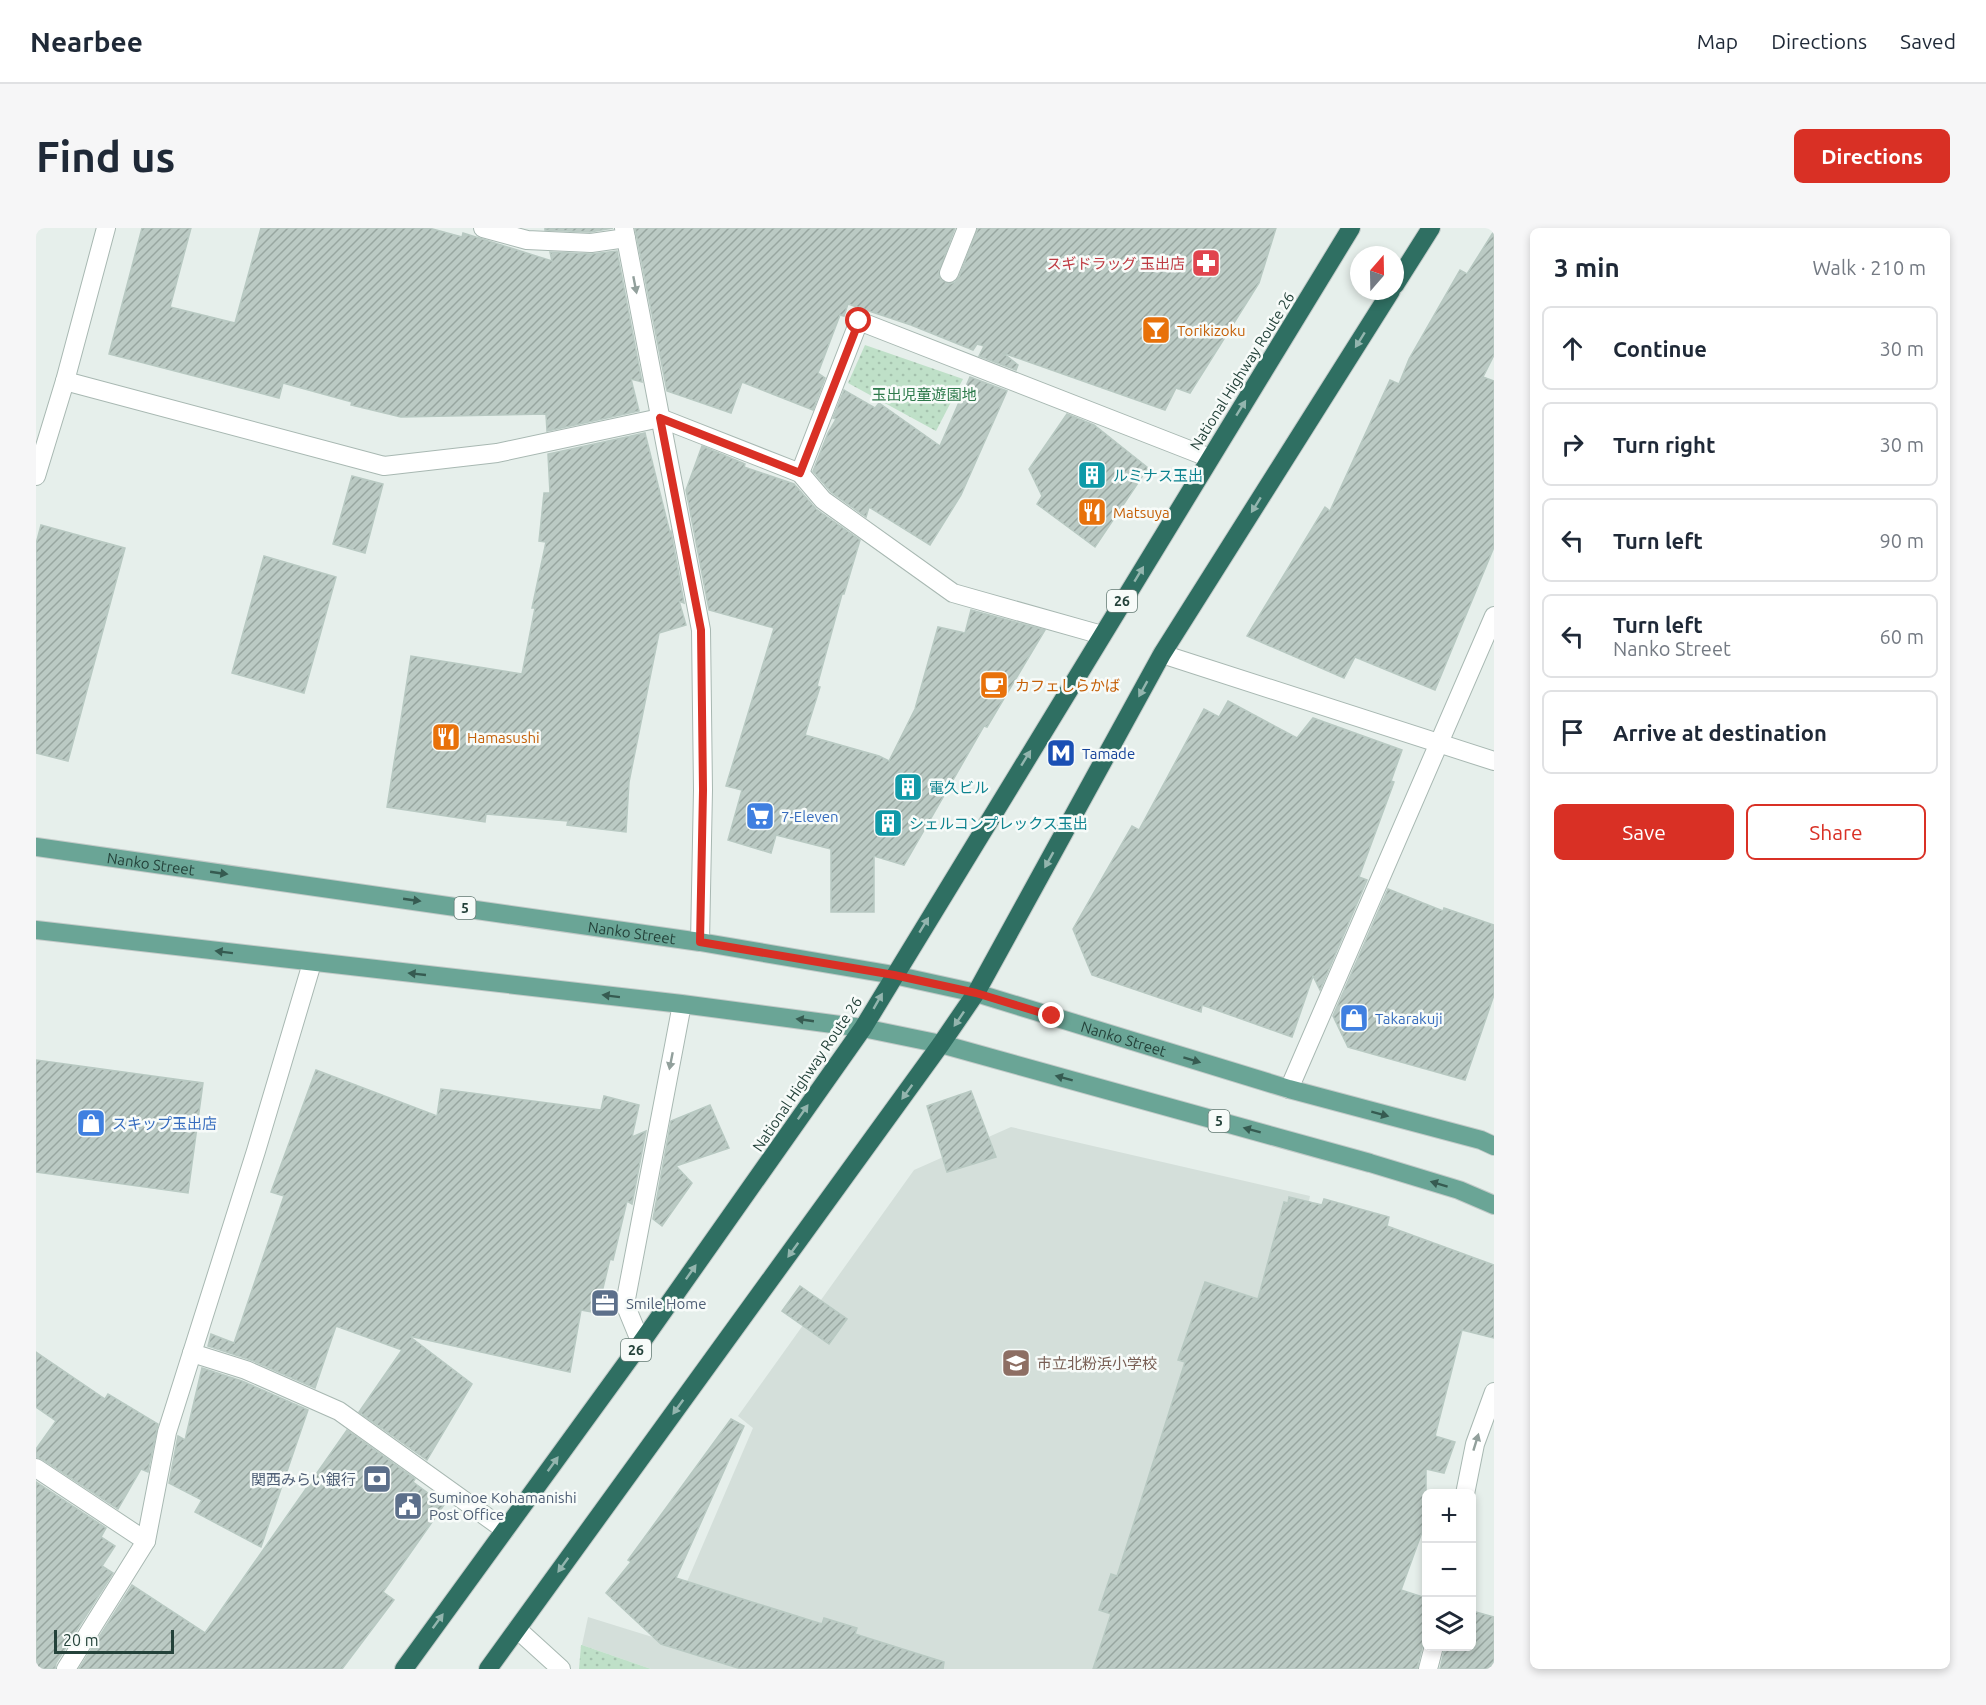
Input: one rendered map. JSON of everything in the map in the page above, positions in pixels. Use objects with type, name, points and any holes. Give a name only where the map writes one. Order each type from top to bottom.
[{"type":"highway","name":"National Highway Route 26","points":[[404,1669],[641,1343],[862,1028],[1351,228]]},
{"type":"highway","points":[[1404,271],[1431,228]]},
{"type":"highway","points":[[488,1669],[976,993],[1162,654],[1385,300]]},
{"type":"main road","name":"Nanko Street","points":[[36,847],[700,942],[894,975],[976,993],[1289,1089],[1481,1140],[1494,1146]]},
{"type":"main road","name":"5","points":[[36,930],[682,1004],[862,1028],[941,1044],[1370,1163],[1459,1190],[1494,1205]]},
{"type":"street","points":[[36,476],[65,381],[106,228]]},
{"type":"street","points":[[483,228],[527,240],[591,243],[625,233],[701,630],[703,790],[700,942]]},
{"type":"street","points":[[949,273],[967,228]]},
{"type":"street","points":[[800,473],[859,321],[1210,458]]},
{"type":"street","points":[[65,381],[384,466],[497,453],[660,418],[800,473],[823,500],[953,593],[1102,635]]},
{"type":"street","points":[[1289,1089],[1494,616]]},
{"type":"street","points":[[1162,654],[1494,761]]},
{"type":"street","points":[[66,1669],[146,1541],[166,1432],[256,1151],[312,963]]},
{"type":"street","points":[[641,1343],[625,1304],[682,1004]]},
{"type":"street","points":[[192,1353],[246,1370],[339,1411],[505,1530]]},
{"type":"street","points":[[1466,1489],[1475,1444],[1494,1392]]},
{"type":"street","points":[[36,1468],[146,1541]]},
{"type":"street","points":[[517,1629],[561,1669]]},
{"type":"street","points":[[1428,1669],[1433,1651]]},
{"type":"shaded area","name":"市立北粉浜小学校","points":[[1011,1127],[1310,1196],[1285,1311],[1180,1669],[651,1669],[582,1645],[588,1617],[662,1640],[753,1428],[738,1416],[914,1170]]},
{"type":"green space","name":"玉出児童遊園地","points":[[865,345],[963,379],[936,431],[848,383]]},
{"type":"green space","points":[[582,1645],[651,1669],[579,1669]]},
{"type":"building","points":[[142,228],[191,228],[170,307],[235,323],[261,228],[429,228],[462,237],[463,233],[552,261],[550,252],[591,254],[617,251],[642,382],[631,379],[639,411],[547,431],[546,414],[401,417],[351,405],[352,402],[283,383],[279,398],[109,354]]},
{"type":"building","points":[[545,228],[613,228],[590,232],[545,230]]},
{"type":"building","points":[[635,228],[955,228],[938,274],[941,280],[950,284],[959,277],[978,228],[1276,228],[1259,283],[1190,393],[1176,388],[1165,410],[1003,353],[1018,365],[1016,370],[979,356],[984,346],[977,344],[973,350],[911,325],[848,304],[844,316],[840,315],[818,373],[825,378],[813,410],[742,382],[731,413],[667,391]]},
{"type":"building","points":[[1494,231],[1494,355],[1483,377],[1494,381],[1494,547],[1435,690],[1355,657],[1344,678],[1247,636],[1325,507],[1330,511],[1390,380],[1399,384],[1409,359],[1460,270],[1467,274]]},
{"type":"building","points":[[970,377],[1007,391],[961,495],[930,545],[869,507],[866,517],[831,492],[813,471],[836,419],[833,418],[844,390],[875,408],[879,403],[940,446]]},
{"type":"building","name":"ルミナス玉出","points":[[1067,414],[1094,425],[1148,468],[1095,547],[1037,504],[1042,496],[1029,469]]},
{"type":"building","points":[[645,433],[670,533],[671,531],[684,603],[679,601],[686,625],[659,633],[629,782],[626,832],[567,825],[568,821],[486,814],[485,822],[387,807],[411,656],[522,674],[535,608],[532,608],[546,542],[539,541],[544,493],[550,493],[548,454]]},
{"type":"building","points":[[702,446],[745,464],[744,467],[794,484],[816,509],[860,540],[844,594],[842,594],[817,686],[820,687],[805,735],[879,756],[889,761],[915,709],[938,627],[965,633],[971,610],[1045,630],[987,727],[984,726],[904,865],[874,856],[874,912],[831,912],[831,849],[776,835],[771,853],[728,840],[742,790],[726,786],[774,628],[709,610],[686,490]]},
{"type":"building","points":[[352,476],[383,484],[365,553],[333,544]]},
{"type":"building","points":[[41,525],[125,548],[68,761],[36,753],[36,544]]},
{"type":"building","points":[[264,556],[336,577],[304,693],[232,673]]},
{"type":"building","points":[[1228,701],[1297,738],[1313,718],[1402,750],[1391,781],[1394,782],[1359,877],[1367,880],[1320,990],[1313,976],[1292,1037],[1202,1005],[1201,1012],[1092,975],[1073,929],[1132,826],[1139,830],[1204,709],[1219,717]]},
{"type":"building","points":[[1388,889],[1443,911],[1444,908],[1494,925],[1494,995],[1465,1080],[1348,1047],[1333,1016]]},
{"type":"building","points":[[36,1060],[203,1083],[188,1193],[36,1172]]},
{"type":"building","points":[[316,1070],[437,1116],[441,1089],[601,1110],[604,1096],[639,1105],[632,1137],[646,1131],[632,1204],[627,1201],[597,1313],[581,1310],[570,1372],[409,1336],[472,1384],[427,1460],[359,1412],[402,1350],[336,1326],[315,1388],[251,1360],[208,1346],[211,1334],[234,1343],[284,1196],[271,1192]]},
{"type":"building","points":[[971,1091],[996,1157],[947,1172],[927,1106]]},
{"type":"building","points":[[710,1105],[729,1148],[676,1166],[692,1183],[662,1226],[653,1219],[671,1121]]},
{"type":"building","points":[[1289,1197],[1322,1205],[1324,1199],[1389,1217],[1387,1226],[1494,1265],[1494,1338],[1462,1330],[1435,1436],[1455,1442],[1444,1473],[1426,1469],[1426,1489],[1422,1489],[1422,1532],[1401,1590],[1422,1597],[1422,1647],[1417,1669],[1093,1669],[1111,1614],[1099,1610],[1111,1574],[1117,1576],[1185,1362],[1178,1360],[1205,1282],[1258,1299],[1284,1202],[1288,1203]]},
{"type":"building","points":[[800,1286],[847,1319],[829,1344],[782,1311]]},
{"type":"building","points":[[36,1352],[105,1399],[108,1394],[158,1424],[148,1472],[141,1469],[118,1509],[36,1457],[36,1449],[56,1421],[36,1407]]},
{"type":"building","points":[[202,1368],[242,1381],[308,1410],[261,1547],[195,1512],[202,1500],[169,1483],[178,1436],[185,1440]]},
{"type":"building","points":[[731,1419],[744,1426],[676,1578],[822,1624],[824,1618],[857,1628],[855,1634],[944,1662],[943,1669],[741,1669],[661,1644],[606,1593],[631,1562],[628,1560]]},
{"type":"building","points":[[347,1430],[415,1479],[413,1482],[444,1505],[383,1592],[394,1600],[342,1669],[79,1669],[132,1585],[205,1633]]},
{"type":"building","points":[[36,1482],[106,1528],[101,1537],[115,1546],[102,1566],[113,1573],[56,1663],[55,1669],[36,1669]]},
{"type":"building","points":[[1476,1612],[1494,1617],[1494,1669],[1440,1669],[1444,1651],[1476,1651]]},
{"type":"place","name":"スギドラッグ 玉出店","points":[[1206,263]]},
{"type":"place","name":"Torikizoku","points":[[1156,330]]},
{"type":"place","name":"ルミナス玉出","points":[[1092,475]]},
{"type":"place","name":"Matsuya","points":[[1092,512]]},
{"type":"place","name":"カフェしらかば","points":[[994,685]]},
{"type":"place","name":"Hamasushi","points":[[446,737]]},
{"type":"place","name":"Tamade","points":[[1061,753]]},
{"type":"place","name":"電久ビル","points":[[908,787]]},
{"type":"place","name":"7-Eleven","points":[[760,816]]},
{"type":"place","name":"シェルコンプレックス玉出","points":[[888,823]]},
{"type":"place","name":"Takarakuji","points":[[1354,1018]]},
{"type":"place","name":"スキップ玉出店","points":[[91,1123]]},
{"type":"place","name":"Smile Home","points":[[605,1303]]},
{"type":"place","name":"市立北粉浜小学校","points":[[1016,1363]]},
{"type":"place","name":"関西みらい銀行","points":[[377,1479]]},
{"type":"place","name":"Suminoe Kohamanishi Post Office","points":[[408,1506]]},
{"type":"route","points":[[859,321],[800,473],[660,418],[701,630],[703,790],[700,942],[894,975],[976,993],[1052,1016]]}]
